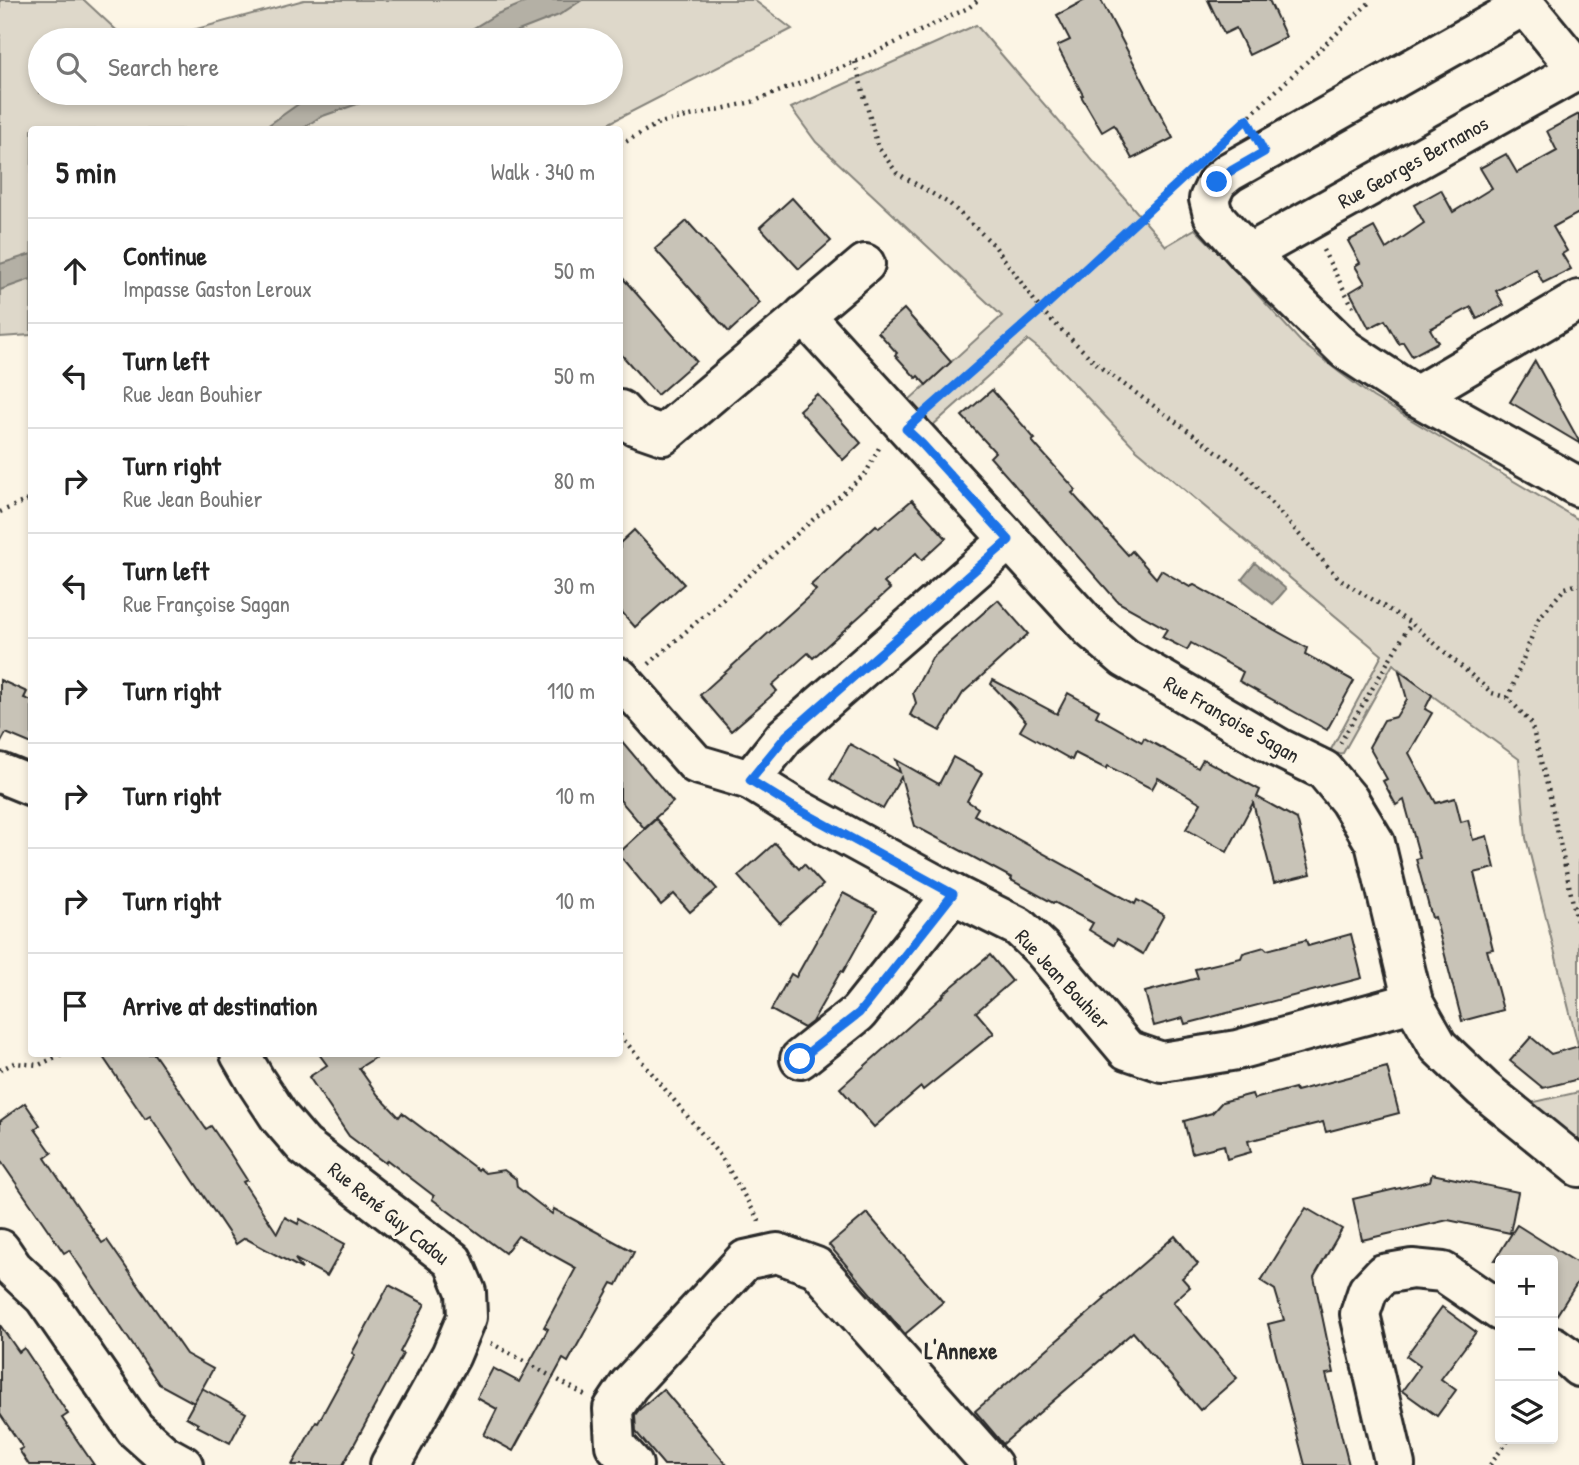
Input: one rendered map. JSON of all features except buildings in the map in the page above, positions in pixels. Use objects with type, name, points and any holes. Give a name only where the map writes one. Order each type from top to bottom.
[{"type":"street","points":[[1578,70],[1525,5],[1251,140],[1229,172],[1217,182],[1209,199],[1213,215],[1248,254],[1346,350],[1416,396],[1579,487]]},
{"type":"street","name":"Rue Georges Bernanos","points":[[1248,254],[1578,70]]},
{"type":"street","points":[[623,413],[634,425],[663,435],[865,264]]},
{"type":"street","points":[[1416,396],[1579,300]]},
{"type":"street","name":"Rue Françoise Sagan","points":[[804,315],[1091,629],[1125,658],[1279,748],[1324,770],[1349,800],[1375,843],[1413,1002],[1438,1046],[1482,1089],[1579,1167]]},
{"type":"street","points":[[750,780],[786,736],[1009,540]]},
{"type":"street","name":"Rue Jean Bouhier","points":[[623,683],[696,764],[750,780],[792,806],[953,894],[1019,927],[1042,949],[1127,1050],[1162,1062],[1237,1050],[1413,1002]]},
{"type":"street","points":[[0,773],[28,784]]},
{"type":"street","points":[[800,1059],[859,1013],[953,894]]},
{"type":"street","name":"Rue René Guy Cadou","points":[[242,1057],[280,1118],[304,1146],[453,1261],[466,1292],[467,1317],[451,1355],[390,1465]]},
{"type":"street","points":[[0,1249],[13,1268],[44,1297],[135,1429],[163,1454],[183,1465]]},
{"type":"street","points":[[633,1465],[615,1445],[613,1409],[629,1385],[745,1260],[777,1253],[816,1266],[992,1465]]},
{"type":"street","points":[[1395,1465],[1360,1314],[1368,1290],[1383,1275],[1412,1269],[1443,1272],[1495,1308]]},
{"type":"path","points":[[623,143],[659,122],[752,102],[855,62],[968,8],[978,0]]},
{"type":"path","points":[[1247,119],[1372,0]]},
{"type":"path","points":[[855,62],[878,147],[897,173],[950,204],[995,244],[1041,310],[1100,367],[1241,469],[1339,579],[1411,623],[1492,693],[1508,698],[1531,723],[1579,931]]},
{"type":"path","points":[[1247,119],[1251,140]]},
{"type":"path","points":[[1247,119],[1251,140]]},
{"type":"path","points":[[623,681],[866,473],[879,449],[906,429],[1041,310],[1188,173]]},
{"type":"path","points":[[1308,220],[1358,318]]},
{"type":"path","points":[[0,512],[28,500]]},
{"type":"path","points":[[1508,698],[1539,618],[1564,588],[1579,584]]},
{"type":"path","points":[[1324,770],[1411,623]]},
{"type":"path","points":[[623,1039],[722,1158],[777,1253]]},
{"type":"path","points":[[0,1070],[13,1063],[39,1065],[56,1057]]},
{"type":"path","points":[[464,1324],[499,1348],[613,1409]]},
{"type":"path","points":[[1490,1465],[1505,1444]]},
{"type":"shaded area","points":[[0,0],[84,0],[114,28],[28,28],[28,105],[623,105],[623,28],[200,28],[304,0],[754,0],[792,29],[604,126],[28,126],[28,335],[0,337]]},
{"type":"shaded area","points":[[531,0],[582,0],[559,15],[526,28],[474,28],[497,14]]},
{"type":"shaded area","points":[[976,25],[1166,246],[1195,229],[1301,342],[1339,372],[1373,397],[1579,520],[1579,1049],[1526,838],[1519,759],[1393,664],[1343,753],[1328,755],[1382,655],[1137,450],[1047,355],[1028,340],[932,426],[909,400],[1002,316],[816,142],[791,108]]},
{"type":"shaded area","points":[[297,105],[354,105],[320,117],[306,126],[267,126]]},
{"type":"shaded area","points":[[28,255],[28,280],[0,290],[0,264]]},
{"type":"shaded area","points":[[1255,563],[1286,589],[1273,604],[1242,579]]},
{"type":"shaded area","points":[[1579,1092],[1579,1156],[1530,1103]]},
{"type":"district","name":"L'Annexe","points":[[961,1350]]},
{"type":"route","points":[[800,1059],[859,1013],[953,894],[792,806],[750,780],[786,736],[1009,540],[906,429],[1041,310],[1247,119],[1264,152],[1217,182]]}]
